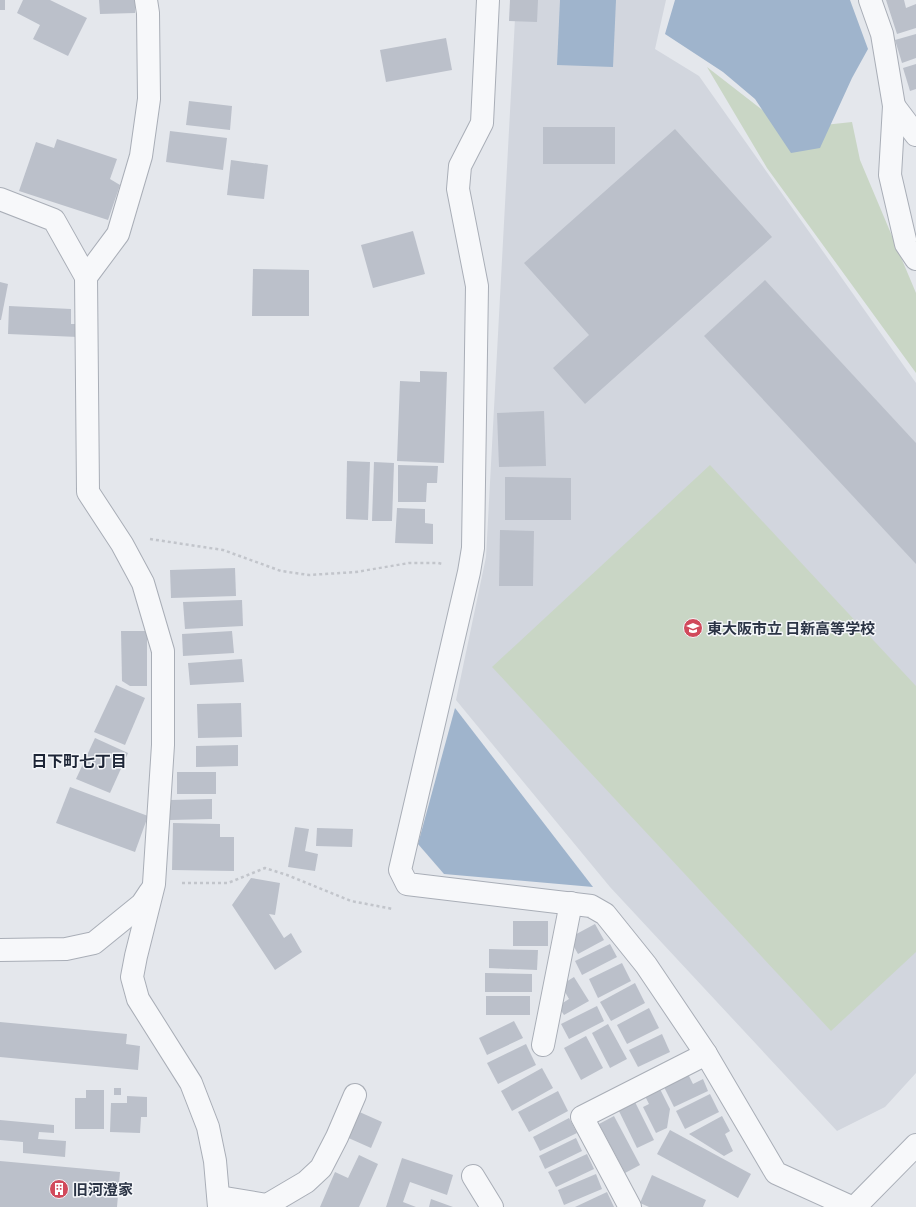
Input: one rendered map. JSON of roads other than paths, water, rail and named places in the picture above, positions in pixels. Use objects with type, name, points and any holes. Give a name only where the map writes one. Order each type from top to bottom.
[{"type":"street","points":[[86,278],[118,234],[141,156],[149,99],[148,13],[146,0]]},
{"type":"street","points":[[488,0],[482,123],[460,166],[458,189],[477,286],[473,548],[469,572],[400,870],[407,884],[591,906],[605,914],[646,965],[706,1054],[776,1173],[850,1207]]},
{"type":"street","points":[[870,0],[882,34],[894,106],[890,175],[906,244],[916,258]]},
{"type":"street","points":[[894,106],[916,135]]},
{"type":"street","points":[[0,199],[54,220],[86,278],[88,492],[122,544],[143,583],[163,651],[163,745],[154,884],[132,977],[138,999],[191,1083],[208,1127],[215,1161],[219,1202],[266,1205],[306,1182],[321,1168],[337,1137],[355,1095]]},
{"type":"street","points":[[0,950],[66,949],[94,943],[142,904],[154,884]]},
{"type":"street","points":[[543,1044],[571,903]]},
{"type":"street","points":[[630,1207],[582,1117],[706,1054]]},
{"type":"street","points":[[855,1207],[916,1145]]},
{"type":"street","points":[[473,1176],[492,1207]]},
{"type":"water","points":[[560,0],[616,0],[613,67],[557,65]]},
{"type":"water","points":[[675,0],[850,0],[868,49],[852,78],[820,148],[791,153],[755,99],[723,72],[665,34]]},
{"type":"water","points":[[455,708],[593,887],[444,874],[418,844]]},
{"type":"place","name":"東大阪市立 日新高等学校","points":[[693,628]]},
{"type":"place","name":"旧河澄家","points":[[59,1189]]},
{"type":"district","name":"日下町七丁目","points":[[79,760]]}]
